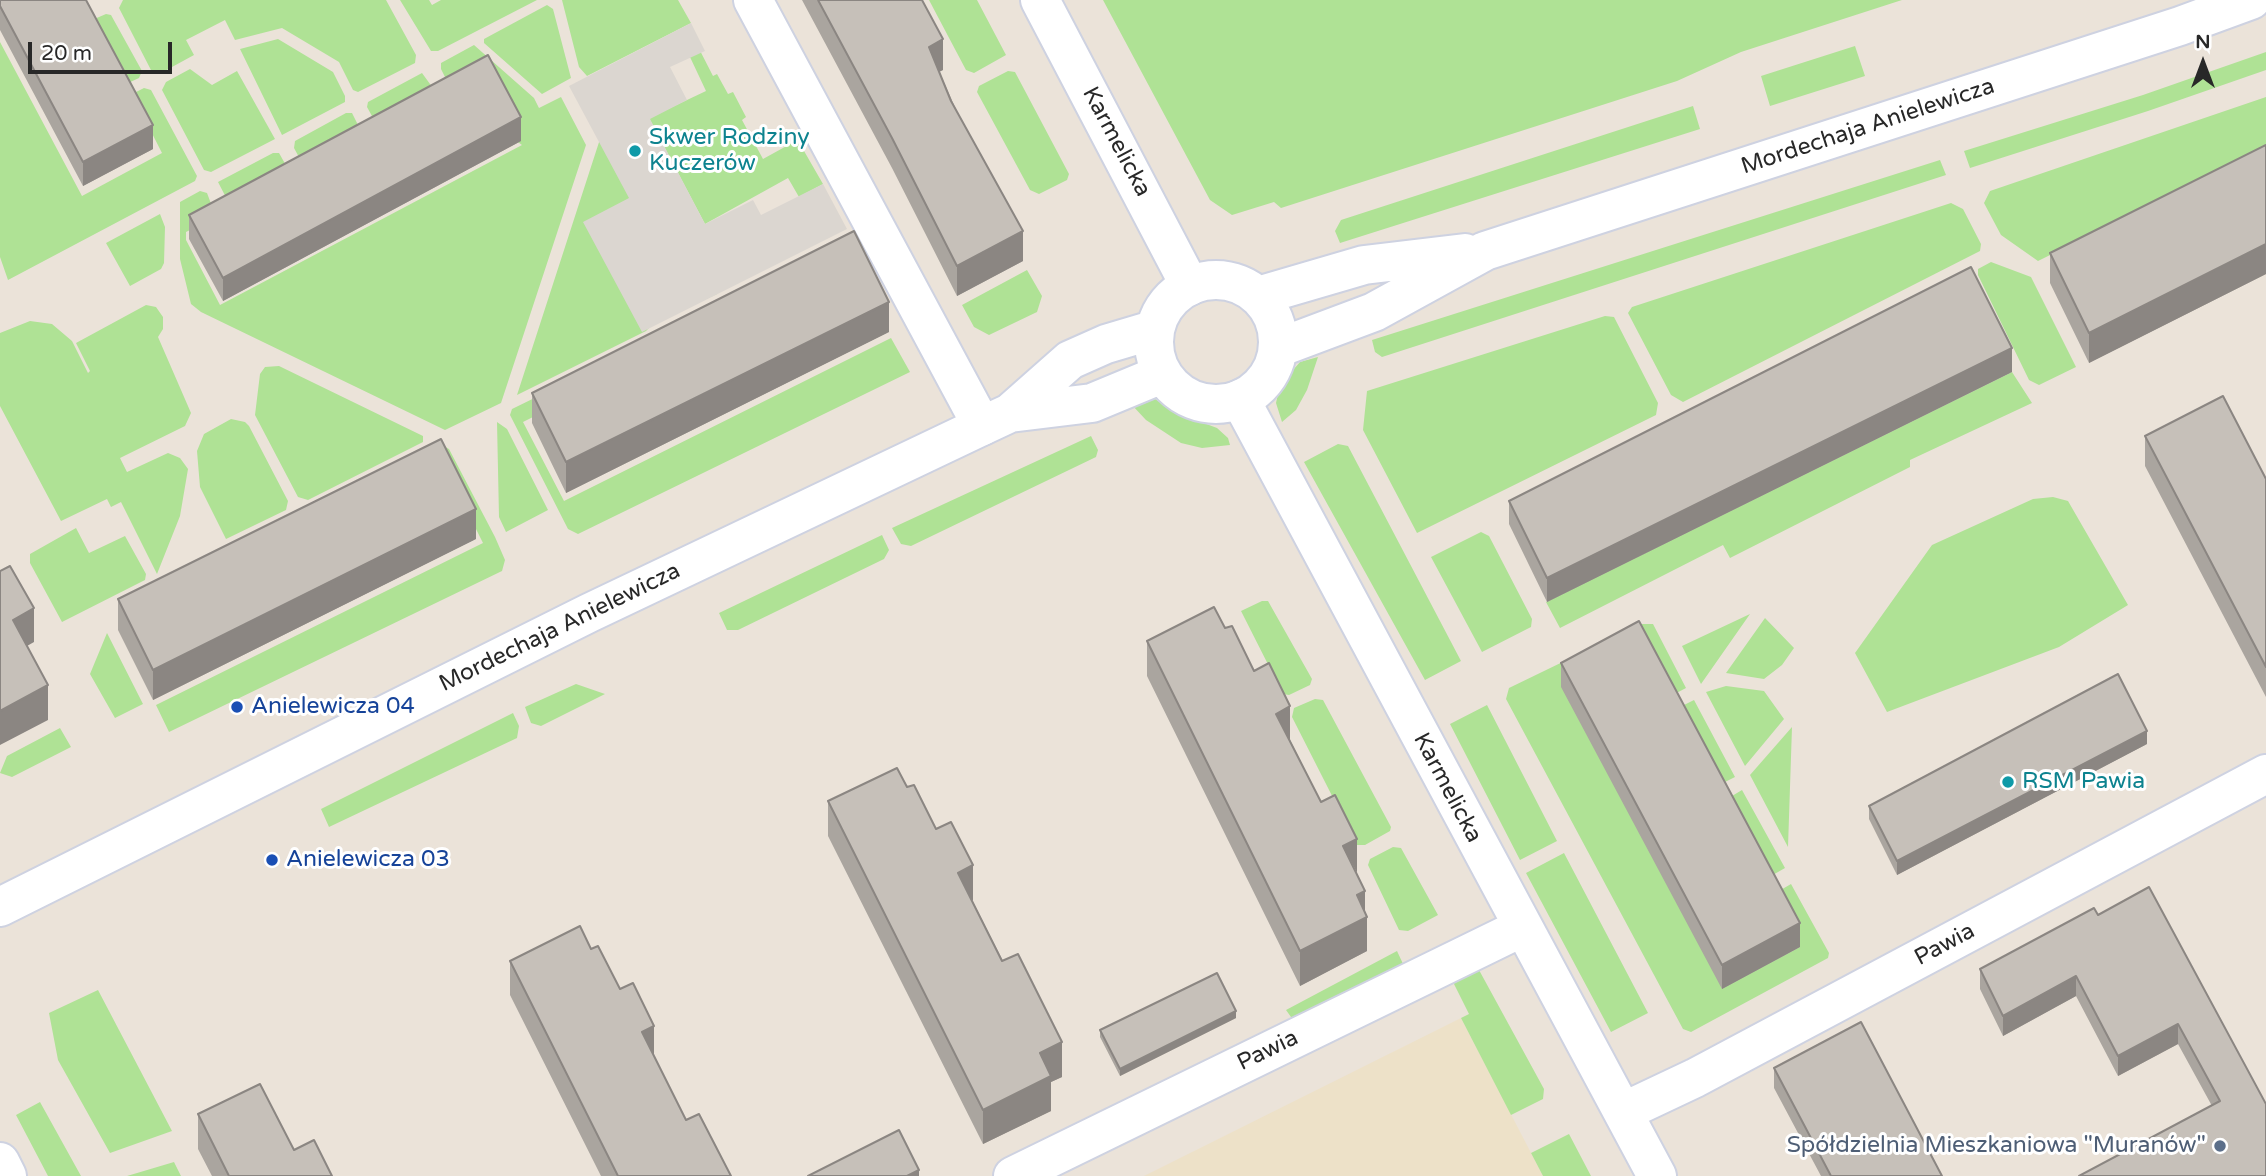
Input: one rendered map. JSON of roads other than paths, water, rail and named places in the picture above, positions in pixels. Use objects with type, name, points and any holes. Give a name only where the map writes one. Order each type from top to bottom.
[{"type":"street","points":[[753,0],[996,419]]},
{"type":"street","name":"Karmelicka","points":[[1040,0],[1190,285]]},
{"type":"street","name":"Mordechaja Anielewicza","points":[[1278,348],[1374,312],[1485,251],[2180,26],[2251,0]]},
{"type":"street","name":"Mordechaja Anielewicza","points":[[1258,296],[1364,265],[1485,251]]},
{"type":"street","points":[[1208,280],[1238,283],[1258,296],[1276,326],[1278,348],[1271,370],[1263,382],[1240,399],[1209,403],[1181,393],[1162,374],[1155,357],[1153,330],[1169,301],[1190,285],[1208,280]]},
{"type":"street","name":"Mordechaja Anielewicza","points":[[0,907],[589,613],[996,419],[1070,360],[1105,344],[1153,330]]},
{"type":"street","name":"Mordechaja Anielewicza","points":[[996,419],[1092,402],[1162,374]]},
{"type":"street","name":"Karmelicka","points":[[1240,399],[1657,1176]]},
{"type":"street","name":"Pawia","points":[[1623,1112],[1695,1078],[2266,774]]},
{"type":"street","name":"Pawia","points":[[1013,1176],[1522,927]]},
{"type":"street","points":[[0,1163],[7,1176]]},
{"type":"place","name":"Skwer Rodziny Kuczerów","points":[[635,151]]},
{"type":"place","name":"Anielewicza 04","points":[[237,707]]},
{"type":"place","name":"RSM Pawia","points":[[2008,782]]},
{"type":"place","name":"Anielewicza 03","points":[[272,860]]},
{"type":"place","name":"Spółdzielnia Mieszkaniowa \"Muranów\"","points":[[2220,1146]]}]
